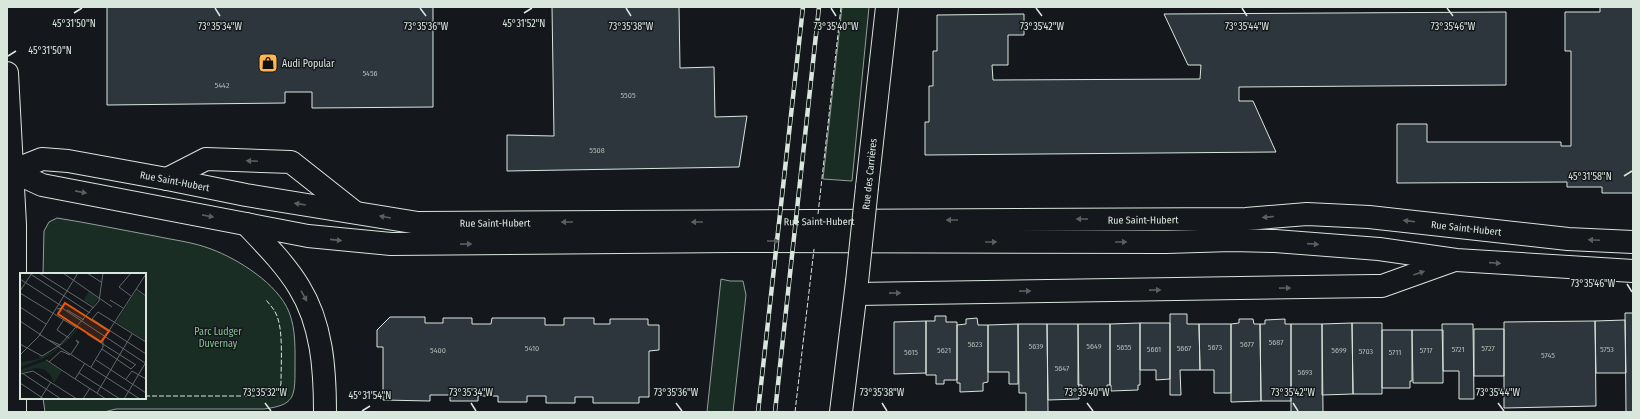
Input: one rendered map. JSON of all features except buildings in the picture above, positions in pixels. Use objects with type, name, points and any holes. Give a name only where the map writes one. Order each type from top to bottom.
[{"type":"street","name":"Rue des Carrières","points":[[842,412],[887,7]]},
{"type":"street","points":[[7,73],[10,171],[15,225],[15,412]]},
{"type":"street","name":"Rue Saint-Hubert","points":[[10,171],[42,159],[68,161],[291,203],[353,211],[418,223],[1246,219],[1325,214],[1399,219],[1568,239],[1633,242]]},
{"type":"street","points":[[167,179],[206,159],[291,162],[353,211]]},
{"type":"street","name":"Rue Saint-Hubert","points":[[10,171],[42,185],[308,236],[391,244],[726,241],[1166,242],[1232,240],[1275,241],[1361,248],[1456,260],[1633,271]]},
{"type":"street","points":[[246,224],[282,263],[299,286],[308,302],[318,334],[322,355],[325,412]]},
{"type":"street","name":"Rue Saint-Hubert","points":[[856,288],[1382,286],[1456,260]]},
{"type":"green space","points":[[842,7],[869,7],[852,181],[823,179]]},
{"type":"green space","name":"Parc Ludger Duvernay","points":[[57,218],[183,241],[222,253],[245,266],[267,282],[284,302],[293,326],[295,340],[295,369],[294,387],[291,398],[282,405],[264,409],[116,409],[104,412],[45,412],[43,399],[146,399],[146,273],[43,273],[44,231],[49,222]]},
{"type":"green space","points":[[721,279],[743,281],[746,295],[733,412],[707,412]]},
{"type":"railway","points":[[758,412],[803,7]]},
{"type":"railway","points":[[775,412],[819,7]]},
{"type":"fence","points":[[818,214],[841,7]]},
{"type":"fence","points":[[795,412],[814,249]]},
{"type":"fence","points":[[146,396],[265,396],[276,392],[281,383],[281,333],[276,314],[266,300]]},
{"type":"place","name":"Audi Popular","points":[[268,63]]}]
